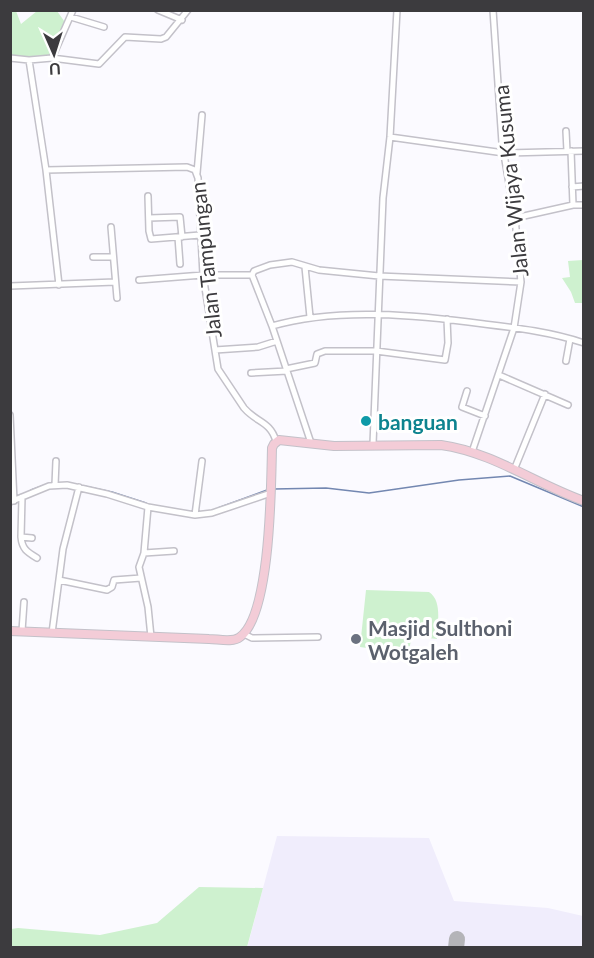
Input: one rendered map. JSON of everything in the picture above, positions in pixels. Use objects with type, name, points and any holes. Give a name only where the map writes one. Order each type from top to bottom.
[{"type":"main road","points":[[10,631],[234,640],[244,634],[258,604],[263,583],[272,448],[276,441],[287,440],[334,446],[441,445],[472,452],[562,494],[584,501]]},
{"type":"street","points":[[52,58],[74,10]]},
{"type":"street","points":[[158,10],[182,20]]},
{"type":"street","points":[[10,58],[29,60],[52,58],[99,64],[125,38],[161,39],[170,34],[188,10]]},
{"type":"street","points":[[373,444],[383,198],[390,137],[397,10]]},
{"type":"street","name":"Jalan Wijaya Kusuma","points":[[472,452],[514,328],[521,282],[515,218],[504,153],[493,10]]},
{"type":"street","points":[[70,17],[104,27]]},
{"type":"street","points":[[29,60],[46,170],[59,285]]},
{"type":"street","points":[[197,173],[202,115]]},
{"type":"street","points":[[566,131],[573,205]]},
{"type":"street","points":[[390,137],[504,153],[584,151]]},
{"type":"street","name":"Jalan Tampungan","points":[[46,170],[193,168],[197,173],[203,275],[218,369],[249,414],[272,428],[276,441]]},
{"type":"street","points":[[572,187],[584,186]]},
{"type":"street","points":[[148,196],[152,239],[200,235]]},
{"type":"street","points":[[515,218],[573,205],[584,205]]},
{"type":"street","points":[[149,218],[180,217],[180,264]]},
{"type":"street","points":[[111,227],[117,298]]},
{"type":"street","points":[[93,257],[113,257]]},
{"type":"street","points":[[139,280],[203,275],[252,275],[259,268],[288,262],[305,267],[379,276],[521,282]]},
{"type":"street","points":[[305,267],[310,317]]},
{"type":"street","points":[[252,275],[272,326],[311,443]]},
{"type":"street","points":[[10,286],[115,282]]},
{"type":"street","points":[[272,326],[310,317],[378,316],[447,319],[514,328],[584,343]]},
{"type":"street","points":[[251,373],[286,370],[315,363],[320,351],[376,351],[445,360],[448,343],[447,319]]},
{"type":"street","points":[[566,361],[570,339]]},
{"type":"street","points":[[214,350],[258,347],[277,341]]},
{"type":"street","points":[[499,375],[568,405]]},
{"type":"street","points":[[467,391],[462,407],[485,417]]},
{"type":"street","points":[[514,470],[545,394]]},
{"type":"street","points":[[10,415],[12,501],[55,482],[148,507],[212,513],[271,490]]},
{"type":"street","points":[[55,482],[56,461]]},
{"type":"street","points":[[196,513],[202,461]]},
{"type":"street","points":[[52,633],[67,530],[79,487]]},
{"type":"street","points":[[22,497],[22,546],[37,558]]},
{"type":"street","points":[[148,507],[144,553],[139,565],[148,607],[151,637]]},
{"type":"street","points":[[21,537],[32,538]]},
{"type":"street","points":[[144,553],[174,551]]},
{"type":"street","points":[[58,580],[106,590],[112,587],[114,580],[141,578]]},
{"type":"street","points":[[22,631],[24,602]]},
{"type":"street","points":[[244,634],[252,638],[318,637]]},
{"type":"shaded area","points":[[277,836],[429,838],[454,901],[548,908],[583,916],[583,947],[247,948]]},
{"type":"green space","points":[[10,11],[16,11],[21,24],[37,11],[57,11],[67,25],[53,55],[11,57]]},
{"type":"green space","points":[[583,260],[583,303],[575,303],[562,278],[570,277],[568,261]]},
{"type":"green space","points":[[366,590],[429,592],[438,607],[437,639],[412,636],[408,654],[360,647]]},
{"type":"green space","points":[[199,887],[263,888],[247,947],[11,947],[11,929],[100,935],[157,923]]},
{"type":"waterway","points":[[274,489],[326,488],[369,493],[459,480],[510,476],[584,507]]},
{"type":"waterway","points":[[31,490],[53,482]]},
{"type":"waterway","points":[[84,486],[146,503]]},
{"type":"waterway","points":[[218,508],[267,490]]},
{"type":"taxiway","points":[[456,948],[457,939]]},
{"type":"place","name":"banguan","points":[[366,421]]},
{"type":"place","name":"Masjid Sulthoni Wotgaleh","points":[[356,639]]}]
